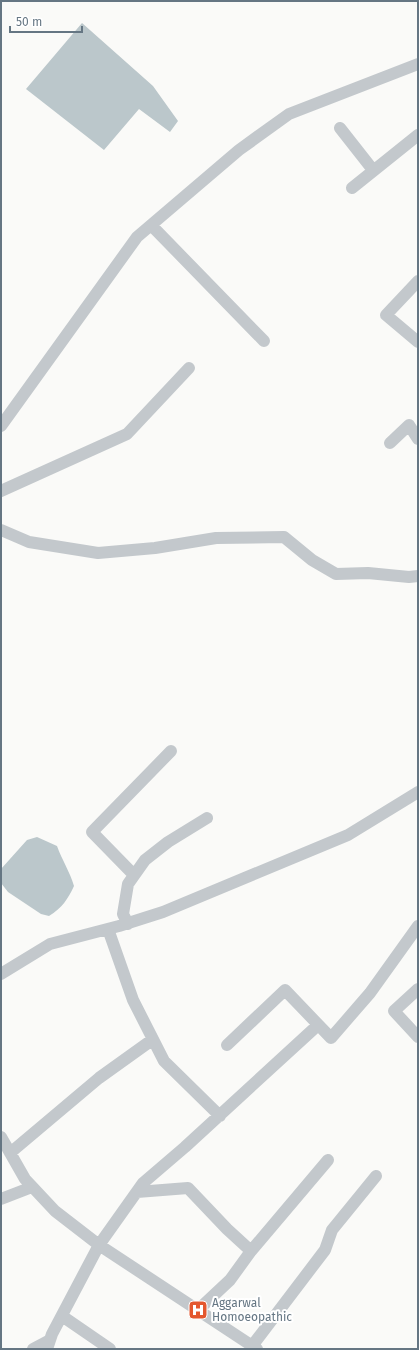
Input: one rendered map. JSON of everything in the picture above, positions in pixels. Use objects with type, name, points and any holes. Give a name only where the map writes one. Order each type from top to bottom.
[{"type":"street","points":[[1,426],[137,236],[239,150],[289,114],[418,64]]},
{"type":"street","points":[[340,128],[374,170]]},
{"type":"street","points":[[352,188],[418,135]]},
{"type":"street","points":[[151,224],[264,341]]},
{"type":"street","points":[[418,282],[386,314],[418,342]]},
{"type":"street","points":[[1,491],[127,434],[189,368]]},
{"type":"street","points":[[390,442],[409,426],[418,439]]},
{"type":"street","points":[[1,530],[29,542],[98,553],[155,548],[216,538],[284,537],[312,560],[336,574],[368,574],[409,577],[418,576]]},
{"type":"street","points":[[134,876],[92,832],[171,751]]},
{"type":"street","points":[[1,974],[50,944],[128,924],[163,912],[348,835],[418,792]]},
{"type":"street","points":[[128,924],[123,914],[128,884],[145,860],[168,842],[207,818]]},
{"type":"street","points":[[227,1044],[285,990],[331,1038],[370,994],[418,926]]},
{"type":"street","points":[[108,929],[133,1000],[164,1061],[220,1116]]},
{"type":"street","points":[[418,990],[394,1011],[418,1037]]},
{"type":"street","points":[[33,1349],[48,1345],[99,1245],[143,1183],[185,1148],[318,1025]]},
{"type":"street","points":[[10,1153],[99,1078],[152,1040]]},
{"type":"street","points":[[1,1137],[25,1179],[55,1211],[99,1245],[254,1347],[324,1250],[332,1230],[376,1176]]},
{"type":"street","points":[[198,1310],[230,1280],[251,1250],[328,1160]]},
{"type":"street","points":[[1,1199],[32,1187]]},
{"type":"street","points":[[137,1192],[188,1188],[227,1229],[251,1250]]},
{"type":"street","points":[[62,1316],[110,1349]]},
{"type":"shaded area","points":[[82,23],[153,86],[178,121],[170,132],[139,109],[104,150],[26,89]]},
{"type":"shaded area","points":[[37,837],[57,846],[74,886],[64,903],[58,910],[49,916],[41,914],[8,892],[1,883],[1,869],[27,840]]},
{"type":"place","name":"Aggarwal Homoeopathic","points":[[198,1310]]}]
